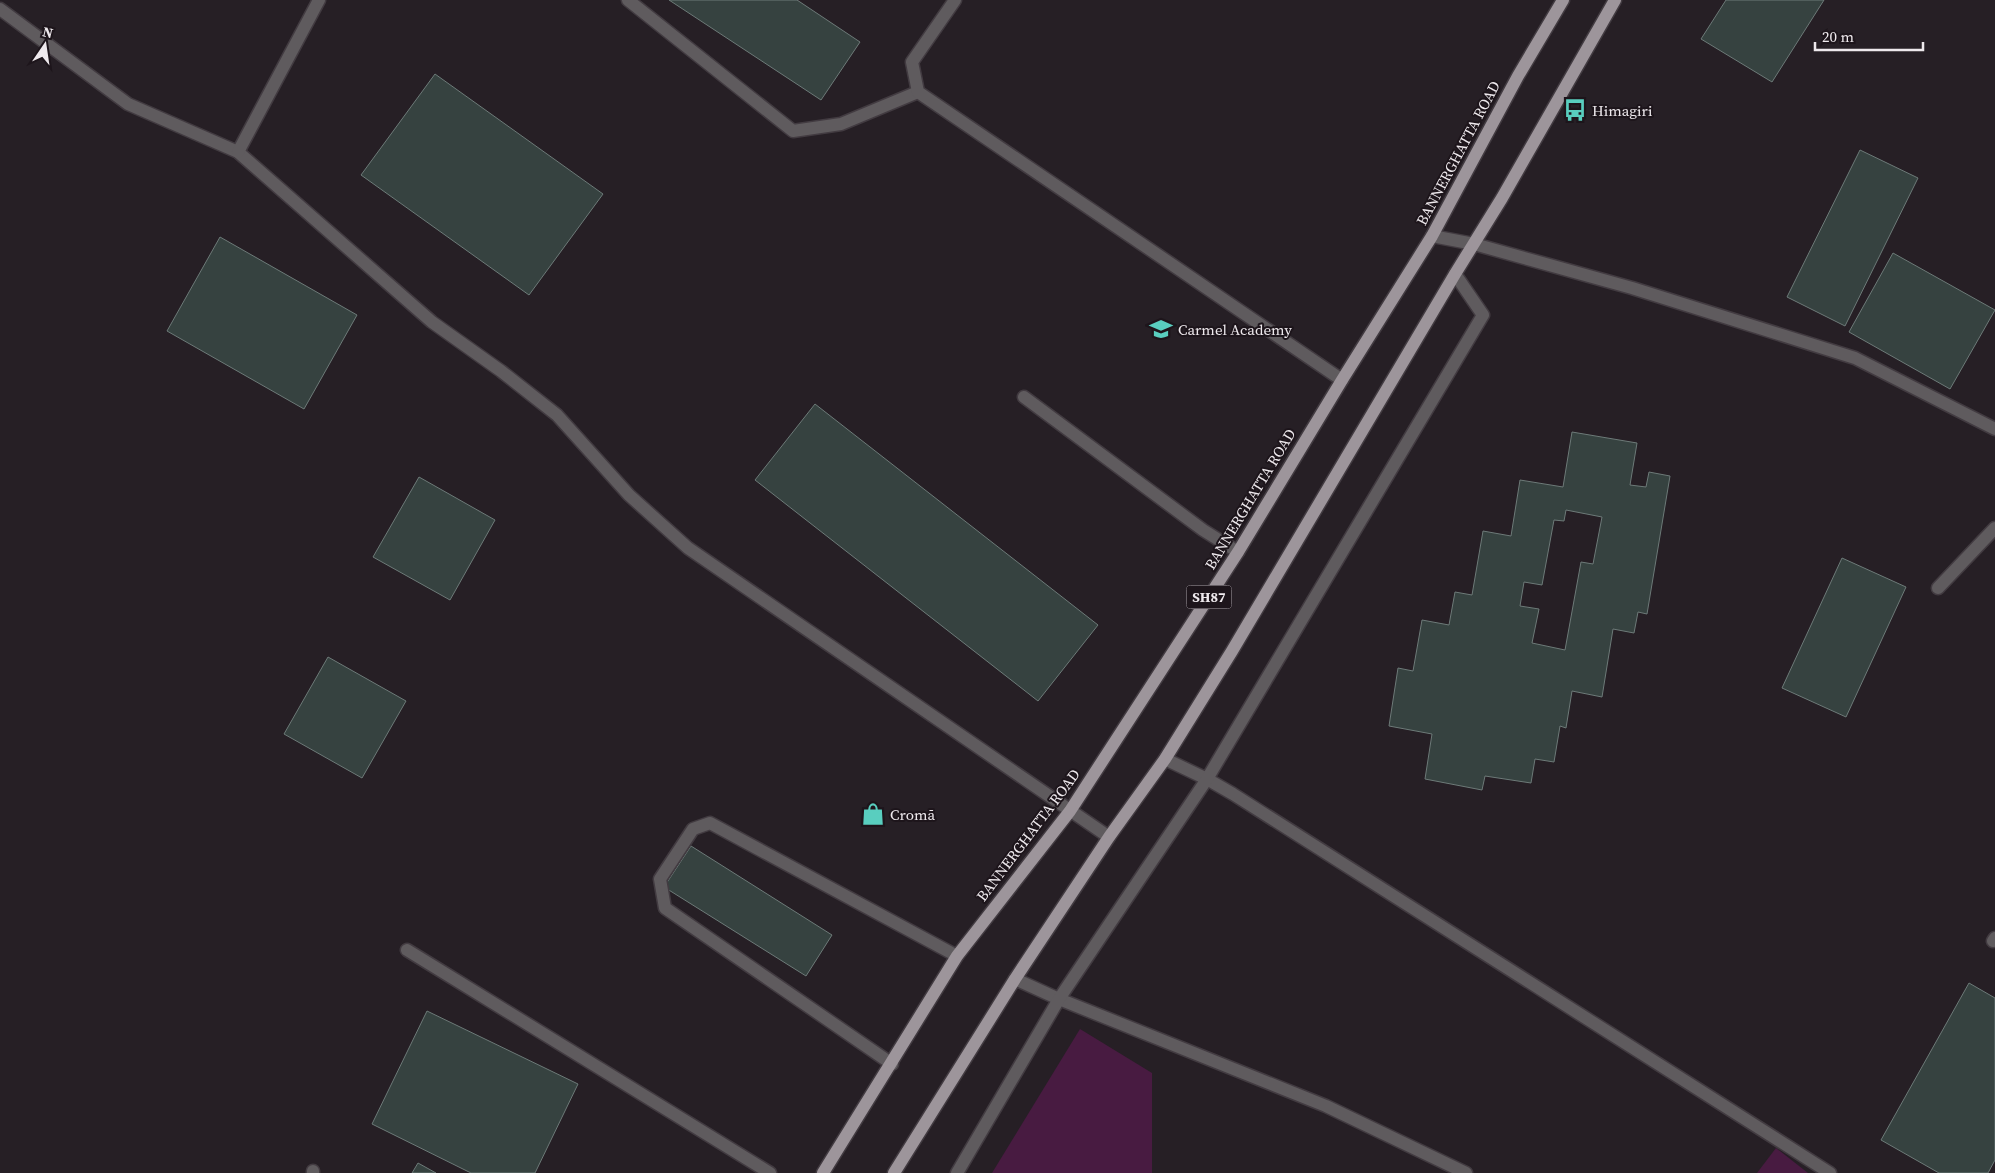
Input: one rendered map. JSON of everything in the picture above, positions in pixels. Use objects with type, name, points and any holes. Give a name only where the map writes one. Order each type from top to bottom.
[{"type":"main road","name":"BANNERGHATTA ROAD","points":[[823,1173],[957,956],[1070,811],[1238,552],[1432,236],[1518,76],[1563,0]]},
{"type":"main road","points":[[894,1173],[1015,980],[1109,837],[1165,759],[1232,651],[1474,244],[1615,0]]},
{"type":"street","points":[[238,152],[319,0]]},
{"type":"street","points":[[628,0],[793,131],[841,124],[918,92]]},
{"type":"street","points":[[955,0],[912,62],[918,92],[1342,380]]},
{"type":"street","points":[[0,9],[128,104],[238,152],[432,322],[501,371],[557,415],[629,495],[688,548],[1109,837]]},
{"type":"street","points":[[1432,236],[1474,244],[1632,288],[1855,358],[1995,429]]},
{"type":"street","points":[[957,1173],[1059,999],[1207,779],[1483,315],[1455,274]]},
{"type":"street","points":[[1024,397],[1203,530],[1238,552]]},
{"type":"street","points":[[1938,588],[1995,528]]},
{"type":"street","points":[[1165,759],[1207,779],[1830,1173]]},
{"type":"street","points":[[892,1064],[665,908],[660,879],[693,829],[710,823],[957,956]]},
{"type":"street","points":[[407,950],[770,1173]]},
{"type":"street","points":[[1015,980],[1326,1106],[1466,1173]]},
{"type":"shaded area","points":[[1080,1029],[1152,1073],[1152,1173],[992,1173]]},
{"type":"shaded area","points":[[1776,1148],[1808,1173],[1757,1173]]},
{"type":"building","points":[[669,0],[797,0],[860,42],[821,100]]},
{"type":"building","points":[[1726,0],[1824,0],[1772,82],[1701,39]]},
{"type":"building","points":[[435,74],[603,194],[529,295],[361,175]]},
{"type":"building","points":[[1860,150],[1918,178],[1845,326],[1787,297]]},
{"type":"building","points":[[220,237],[357,315],[304,409],[167,331]]},
{"type":"building","points":[[1893,253],[1995,310],[1950,389],[1849,332]]},
{"type":"building","points":[[815,404],[1098,625],[1038,701],[755,480]]},
{"type":"building","points":[[1572,432],[1637,443],[1630,485],[1646,487],[1649,472],[1670,476],[1647,614],[1638,612],[1634,633],[1613,629],[1602,697],[1572,691],[1566,728],[1560,726],[1554,762],[1535,759],[1531,783],[1485,776],[1482,790],[1425,779],[1432,734],[1389,726],[1398,668],[1413,671],[1422,620],[1449,625],[1455,592],[1472,595],[1483,531],[1511,536],[1520,480],[1563,487]],"holes":[[[1566,510],[1602,517],[1593,564],[1581,562],[1565,650],[1532,643],[1539,609],[1520,606],[1524,582],[1542,585],[1554,520],[1564,521]]]},
{"type":"building","points":[[419,477],[495,520],[450,600],[373,557]]},
{"type":"building","points":[[1842,558],[1906,587],[1846,717],[1782,688]]},
{"type":"building","points":[[328,657],[406,701],[362,778],[284,734]]},
{"type":"building","points":[[691,846],[832,935],[806,976],[664,887]]},
{"type":"building","points":[[1969,983],[1995,998],[1995,1160],[1988,1173],[1939,1173],[1881,1140]]},
{"type":"building","points":[[427,1011],[578,1084],[535,1173],[471,1173],[372,1124]]},
{"type":"building","points":[[418,1163],[436,1173],[412,1173]]},
{"type":"place","name":"Himagiri","points":[[1575,110]]},
{"type":"place","name":"Carmel Academy","points":[[1161,329]]},
{"type":"place","name":"Cromā","points":[[873,814]]}]
